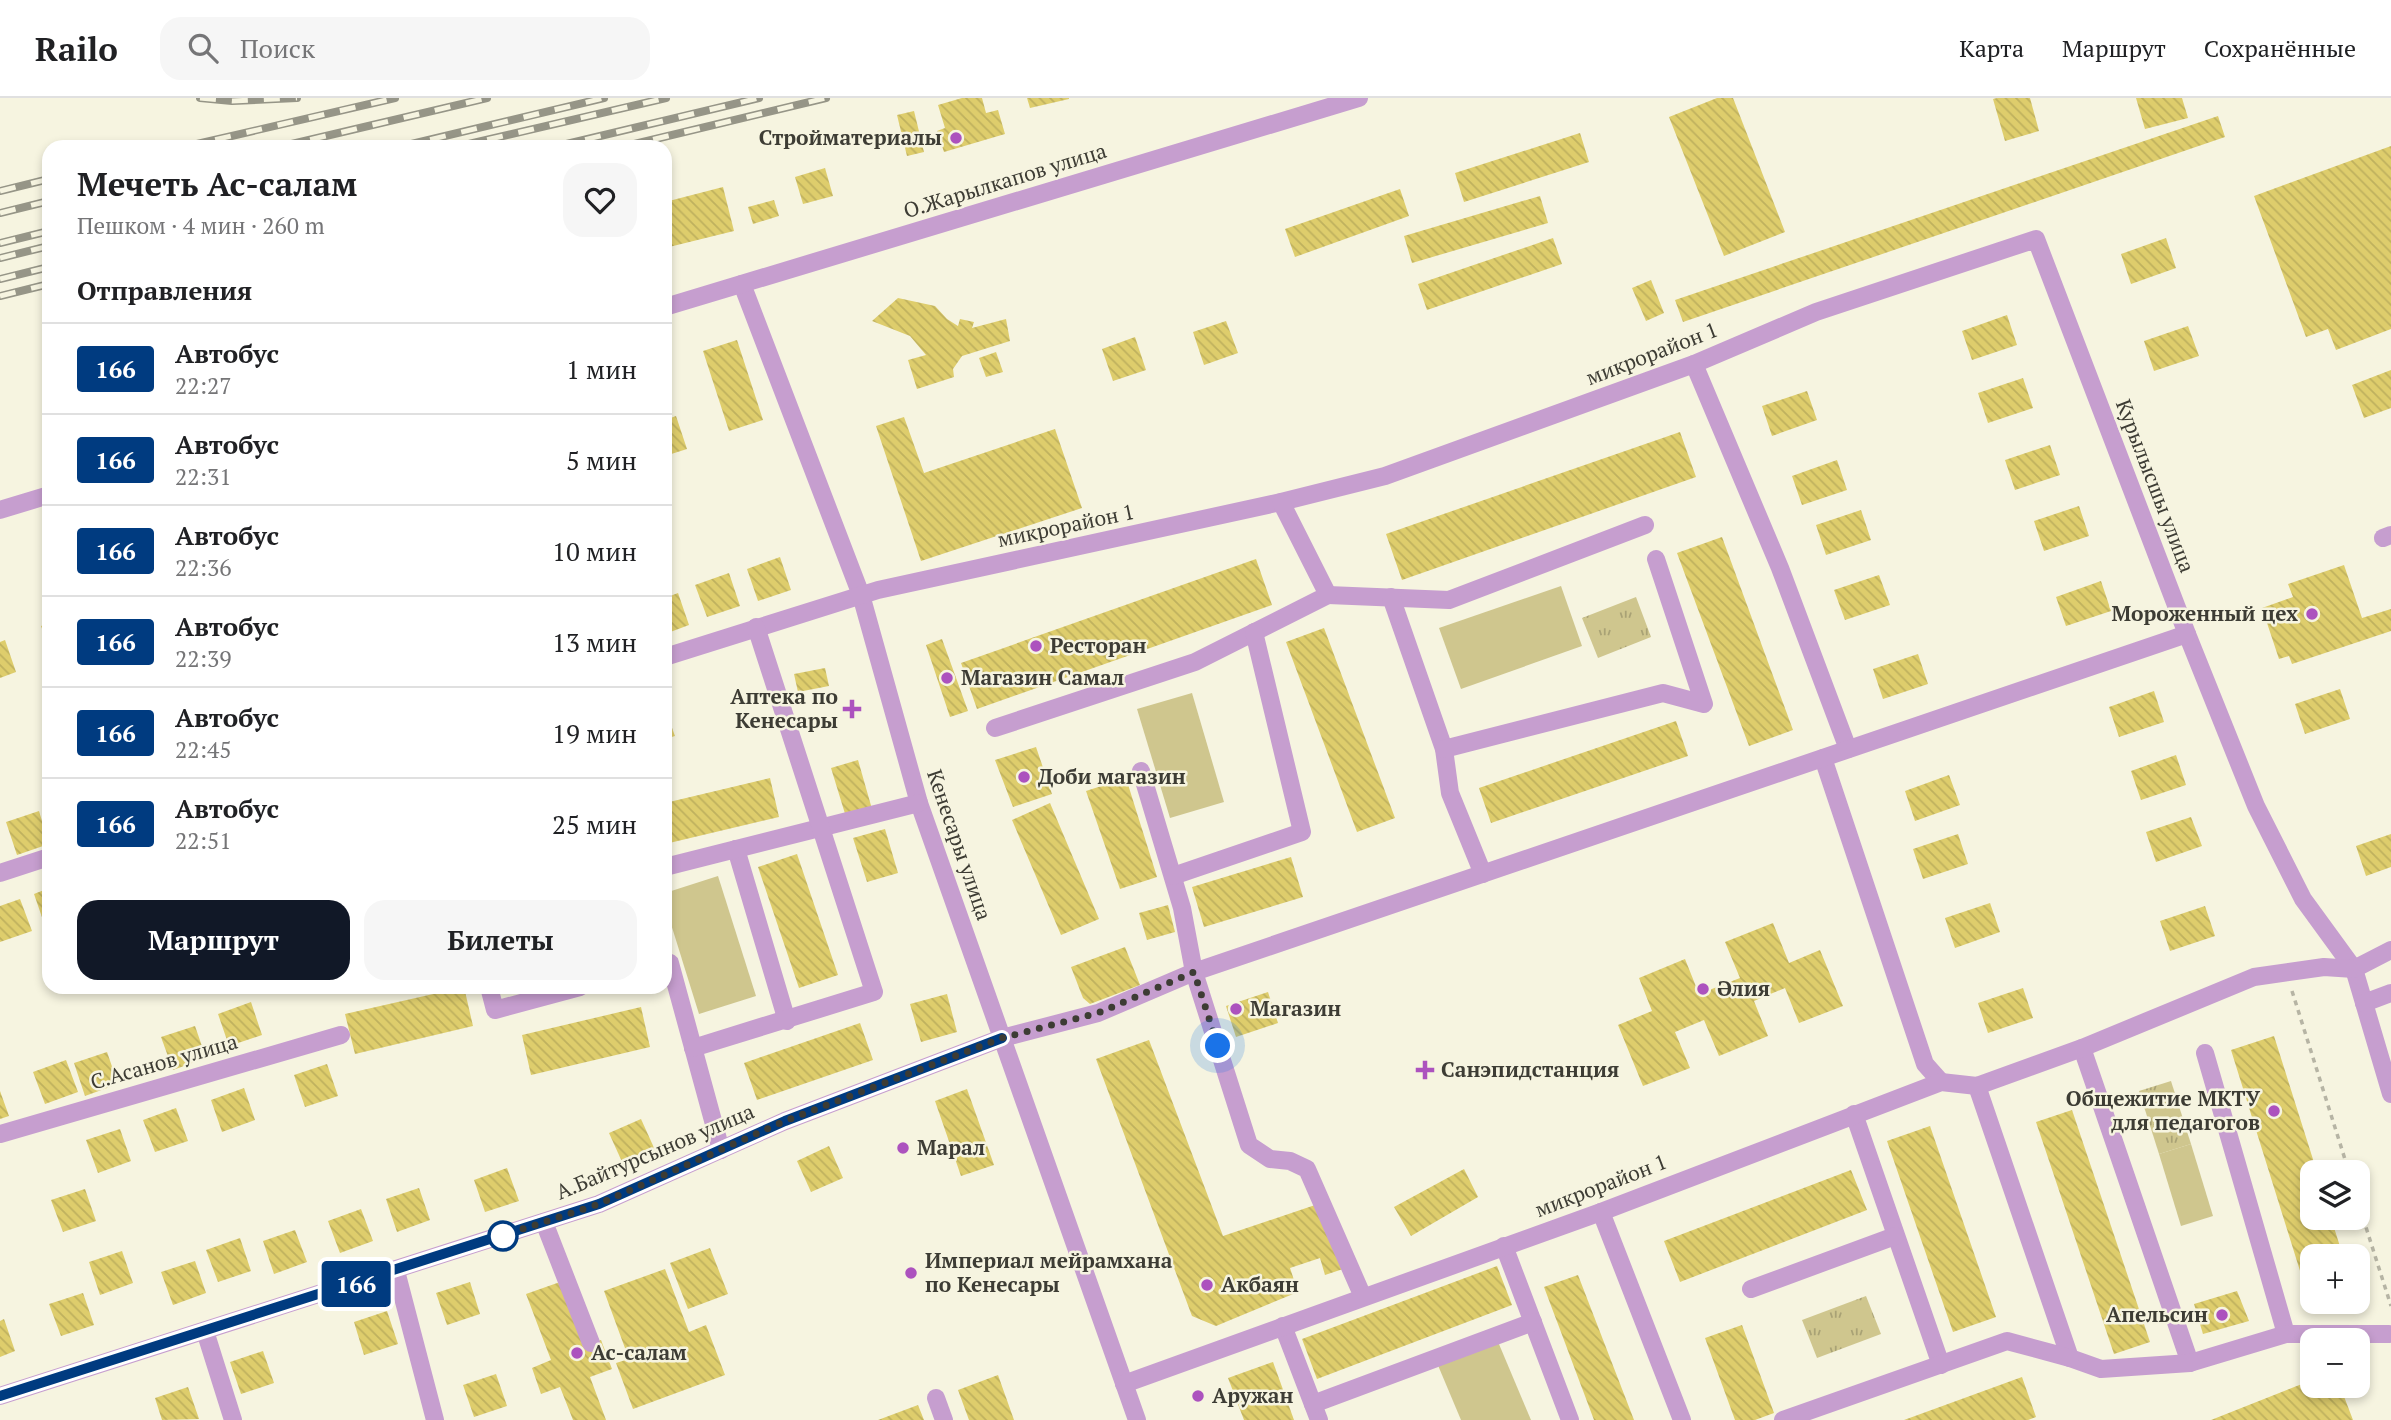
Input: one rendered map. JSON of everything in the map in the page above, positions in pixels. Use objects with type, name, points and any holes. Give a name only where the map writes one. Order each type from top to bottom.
[{"type":"street","name":"О.Жарылкапов улица","points":[[672,305],[1359,98]]},
{"type":"street","name":"микрорайон 1","points":[[672,655],[861,595],[1281,502],[1385,476],[1695,364],[1816,312],[2036,239]]},
{"type":"street","name":"Курылысшы улица","points":[[2036,239],[2187,634],[2262,817],[2303,899],[2354,970],[2391,1094]]},
{"type":"street","name":"Кенесары улица","points":[[742,284],[861,595],[919,803],[1137,1420]]},
{"type":"street","points":[[1695,364],[1780,568],[1848,749]]},
{"type":"street","points":[[0,510],[42,497]]},
{"type":"street","points":[[1281,502],[1328,595]]},
{"type":"street","points":[[995,728],[1195,662],[1328,595],[1449,600],[1645,526]]},
{"type":"street","points":[[1444,749],[1663,692],[1704,704],[1656,559]]},
{"type":"street","points":[[1391,597],[1444,749],[1450,793],[1483,874]]},
{"type":"street","points":[[693,1048],[874,992],[755,627]]},
{"type":"street","points":[[1173,876],[1302,832],[1254,632]]},
{"type":"street","points":[[1002,1038],[1098,1013],[1194,972],[2187,634]]},
{"type":"street","points":[[1823,758],[1925,1064],[1941,1082],[1977,1086],[2082,1048],[2254,976],[2324,967],[2354,970],[2391,950]]},
{"type":"street","points":[[1141,771],[1182,908],[1194,972],[1248,1145],[1270,1159],[1290,1161],[1307,1169],[1363,1297]]},
{"type":"street","points":[[672,865],[919,803]]},
{"type":"street","points":[[736,849],[787,1021]]},
{"type":"street","points":[[0,873],[42,859]]},
{"type":"street","points":[[672,970],[721,1150]]},
{"type":"street","points":[[2364,1003],[2391,993]]},
{"type":"street","points":[[491,994],[495,1010],[554,994]]},
{"type":"street","name":"С.Асанов улица","points":[[0,1134],[341,1035]]},
{"type":"street","name":"А.Байтурсынов улица","points":[[0,1396],[599,1204],[785,1121],[1002,1038]]},
{"type":"street","points":[[2082,1048],[2190,1363]]},
{"type":"street","points":[[2205,1054],[2286,1334]]},
{"type":"street","name":"микрорайон 1","points":[[1124,1384],[1601,1212],[1941,1082]]},
{"type":"street","points":[[1977,1086],[2070,1357]]},
{"type":"street","points":[[1854,1114],[1941,1365]]},
{"type":"street","points":[[1601,1212],[1682,1420]]},
{"type":"street","points":[[544,1222],[591,1343]]},
{"type":"street","points":[[1751,1289],[1895,1236]]},
{"type":"street","points":[[1504,1246],[1570,1420]]},
{"type":"street","points":[[396,1271],[435,1420]]},
{"type":"street","points":[[1283,1326],[1316,1412],[1533,1322]]},
{"type":"street","points":[[205,1331],[233,1420]]},
{"type":"street","points":[[1783,1420],[2007,1341],[2070,1357],[2101,1369],[2190,1363],[2286,1334],[2390,1332]]},
{"type":"street","points":[[936,1398],[944,1420]]},
{"type":"path","points":[[2286,972],[2345,1160]]},
{"type":"path","points":[[2367,1230],[2391,1306]]},
{"type":"green space","points":[[1561,586],[1582,646],[1461,689],[1439,628]]},
{"type":"green space","points":[[1636,597],[1651,637],[1598,658],[1582,618]]},
{"type":"green space","points":[[1192,693],[1224,802],[1170,818],[1137,709]]},
{"type":"green space","points":[[718,876],[756,996],[699,1014],[672,927],[672,891]]},
{"type":"green space","points":[[2171,1081],[2191,1144],[2159,1154],[2139,1091]]},
{"type":"green space","points":[[2191,1144],[2213,1216],[2181,1226],[2159,1154]]},
{"type":"green space","points":[[1866,1296],[1881,1334],[1817,1358],[1802,1320]]},
{"type":"green space","points":[[1496,1337],[1531,1420],[1461,1420],[1437,1363]]},
{"type":"building","points":[[962,98],[982,98],[986,113],[998,110],[1005,134],[944,152],[937,131],[945,128],[938,105]]},
{"type":"building","points":[[1027,98],[1069,98],[1069,99],[1030,108]]},
{"type":"building","points":[[1717,98],[1733,98],[1785,232],[1724,256],[1669,117]]},
{"type":"building","points":[[2030,98],[2039,131],[2005,141],[1993,99]]},
{"type":"building","points":[[2136,98],[2182,98],[2188,118],[2145,129]]},
{"type":"building","points":[[914,111],[924,152],[907,156],[897,115]]},
{"type":"building","points":[[2218,116],[2225,137],[1683,322],[1675,300]]},
{"type":"building","points":[[1580,133],[1589,162],[1464,202],[1455,173]]},
{"type":"building","points":[[2391,146],[2391,329],[2336,350],[2328,329],[2306,337],[2254,196]]},
{"type":"building","points":[[825,168],[833,196],[803,204],[795,177]]},
{"type":"building","points":[[723,187],[734,231],[672,246],[672,200]]},
{"type":"building","points":[[1400,189],[1409,216],[1295,257],[1285,229]]},
{"type":"building","points":[[1540,196],[1548,223],[1412,263],[1404,236]]},
{"type":"building","points":[[774,200],[779,216],[753,224],[748,207]]},
{"type":"building","points":[[1553,238],[1562,264],[1427,310],[1418,284]]},
{"type":"building","points":[[2166,238],[2176,268],[2131,284],[2121,254]]},
{"type":"building","points":[[1651,280],[1664,313],[1646,321],[1632,288]]},
{"type":"building","points":[[898,298],[935,306],[958,326],[960,319],[974,322],[972,328],[1006,319],[1010,341],[962,356],[953,369],[954,377],[917,389],[908,360],[926,355],[910,336],[872,321]]},
{"type":"building","points":[[2007,315],[2017,345],[1972,360],[1962,331]]},
{"type":"building","points":[[1226,321],[1238,353],[1204,365],[1193,332]]},
{"type":"building","points":[[2188,326],[2199,356],[2154,371],[2144,341]]},
{"type":"building","points":[[1135,337],[1146,370],[1113,381],[1102,349]]},
{"type":"building","points":[[737,340],[763,420],[729,431],[703,351]]},
{"type":"building","points":[[996,352],[1003,372],[986,377],[979,358]]},
{"type":"building","points":[[2391,370],[2391,408],[2364,418],[2352,385]]},
{"type":"building","points":[[2023,378],[2033,408],[1988,423],[1978,393]]},
{"type":"building","points":[[1807,391],[1817,420],[1772,436],[1762,406]]},
{"type":"building","points":[[676,416],[687,449],[672,454],[672,417]]},
{"type":"building","points":[[904,417],[924,473],[1055,429],[1082,508],[921,561],[876,426]]},
{"type":"building","points":[[1680,432],[1696,477],[1402,580],[1386,534]]},
{"type":"building","points":[[2050,445],[2060,475],[2015,490],[2005,460]]},
{"type":"building","points":[[1837,460],[1847,490],[1802,505],[1792,476]]},
{"type":"building","points":[[2079,506],[2089,536],[2044,551],[2034,521]]},
{"type":"building","points":[[1861,510],[1871,540],[1826,555],[1816,525]]},
{"type":"building","points":[[1722,537],[1793,730],[1749,746],[1677,553]]},
{"type":"building","points":[[780,557],[791,590],[758,601],[747,569]]},
{"type":"building","points":[[1256,559],[1272,605],[977,709],[961,663]]},
{"type":"building","name":"Мороженный цех","points":[[2344,565],[2362,618],[2391,609],[2391,631],[2292,664],[2289,656],[2279,659],[2262,608],[2293,597],[2288,584]]},
{"type":"building","points":[[729,573],[740,606],[707,617],[695,585]]},
{"type":"building","points":[[1879,575],[1890,605],[1845,620],[1834,590]]},
{"type":"building","points":[[2101,581],[2111,611],[2066,626],[2056,597]]},
{"type":"building","points":[[678,593],[689,625],[672,631],[672,595]]},
{"type":"building","points":[[1324,628],[1395,818],[1357,832],[1286,642]]},
{"type":"building","name":"Магазин Самал","points":[[942,639],[968,711],[950,717],[926,645]]},
{"type":"building","points":[[5,640],[16,672],[0,678],[0,642]]},
{"type":"building","points":[[1918,654],[1928,684],[1883,699],[1873,669]]},
{"type":"building","points":[[825,668],[829,686],[798,692],[794,674]]},
{"type":"building","points":[[2340,689],[2350,719],[2305,734],[2295,704]]},
{"type":"building","points":[[2154,691],[2164,722],[2119,737],[2109,707]]},
{"type":"building","points":[[1676,721],[1688,756],[1491,823],[1479,788]]},
{"type":"building","name":"Доби магазин","points":[[1036,747],[1052,794],[1013,807],[995,760]]},
{"type":"building","points":[[2176,755],[2186,785],[2141,800],[2131,771]]},
{"type":"building","points":[[858,760],[872,809],[846,817],[831,768]]},
{"type":"building","points":[[1949,775],[1960,805],[1915,821],[1905,791]]},
{"type":"building","points":[[770,778],[779,817],[672,842],[672,801]]},
{"type":"building","points":[[1126,778],[1157,877],[1120,889],[1086,791]]},
{"type":"building","points":[[1050,803],[1099,919],[1061,935],[1012,820]]},
{"type":"building","points":[[39,811],[42,821],[42,846],[17,855],[6,822]]},
{"type":"building","points":[[2191,817],[2202,846],[2156,862],[2146,832]]},
{"type":"building","points":[[885,829],[898,873],[867,882],[853,838]]},
{"type":"building","points":[[1958,834],[1968,864],[1923,879],[1913,849]]},
{"type":"building","points":[[2391,834],[2391,867],[2366,876],[2356,846]]},
{"type":"building","points":[[797,854],[838,975],[799,988],[758,867]]},
{"type":"building","points":[[1291,857],[1303,897],[1204,927],[1192,887]]},
{"type":"building","points":[[42,891],[42,917],[34,894]]},
{"type":"building","points":[[20,899],[32,931],[0,942],[0,906]]},
{"type":"building","points":[[1990,903],[2000,932],[1955,948],[1945,918]]},
{"type":"building","points":[[1168,905],[1175,932],[1147,940],[1139,913]]},
{"type":"building","points":[[2205,906],[2215,936],[2170,951],[2160,921]]},
{"type":"building","points":[[1773,923],[1789,963],[1820,950],[1843,1006],[1799,1023],[1785,988],[1754,1001],[1768,1036],[1719,1056],[1704,1020],[1675,1032],[1690,1068],[1643,1086],[1618,1025],[1652,1011],[1639,978],[1685,959],[1699,994],[1740,978],[1725,942]]},
{"type":"building","points":[[1125,947],[1140,985],[1090,1004],[1083,998],[1071,967]]},
{"type":"building","points":[[2023,988],[2033,1018],[1988,1033],[1978,1003]]},
{"type":"building","points":[[1268,992],[1278,1023],[1236,1037],[1226,1006]]},
{"type":"building","points":[[433,994],[466,994],[473,1026],[355,1054],[345,1014]]},
{"type":"building","points":[[947,994],[957,1032],[921,1042],[910,1004]]},
{"type":"building","points":[[251,1002],[262,1035],[229,1046],[218,1014]]},
{"type":"building","points":[[641,1007],[650,1047],[531,1075],[522,1035]]},
{"type":"building","points":[[860,1023],[873,1060],[757,1100],[744,1063]]},
{"type":"building","points":[[195,1026],[206,1058],[173,1070],[161,1037]]},
{"type":"building","name":"Общежитие МКТУ для педагогов","points":[[2274,1036],[2313,1160],[2300,1160],[2300,1230],[2335,1230],[2339,1244],[2300,1244],[2300,1271],[2231,1050]]},
{"type":"building","points":[[1149,1040],[1223,1236],[1321,1203],[1343,1269],[1325,1275],[1320,1258],[1290,1268],[1298,1292],[1216,1326],[1192,1316],[1096,1059]]},
{"type":"building","points":[[107,1052],[118,1084],[85,1096],[74,1063]]},
{"type":"building","points":[[66,1060],[78,1092],[45,1104],[33,1072]]},
{"type":"building","points":[[327,1064],[338,1096],[305,1107],[294,1075]]},
{"type":"building","points":[[244,1088],[255,1120],[222,1132],[211,1100]]},
{"type":"building","points":[[967,1089],[994,1165],[961,1176],[935,1101]]},
{"type":"building","points":[[0,1091],[9,1116],[0,1119]]},
{"type":"building","points":[[176,1108],[188,1141],[155,1152],[143,1120]]},
{"type":"building","points":[[2072,1110],[2150,1342],[2114,1354],[2036,1122]]},
{"type":"building","points":[[641,1119],[655,1150],[623,1164],[609,1133]]},
{"type":"building","points":[[1930,1126],[1996,1317],[1953,1332],[1887,1141]]},
{"type":"building","points":[[120,1129],[131,1161],[98,1173],[86,1140]]},
{"type":"building","points":[[829,1146],[843,1178],[811,1192],[797,1161]]},
{"type":"building","points":[[507,1168],[519,1201],[485,1212],[474,1180]]},
{"type":"building","points":[[1464,1169],[1478,1197],[1411,1236],[1394,1207]]},
{"type":"building","points":[[1851,1170],[1867,1210],[1680,1282],[1664,1241]]},
{"type":"building","points":[[419,1188],[430,1220],[397,1232],[386,1199]]},
{"type":"building","points":[[85,1189],[96,1221],[63,1232],[51,1200]]},
{"type":"building","points":[[361,1209],[373,1241],[340,1253],[328,1221]]},
{"type":"building","points":[[295,1230],[307,1262],[274,1274],[263,1241]]},
{"type":"building","points":[[240,1238],[251,1271],[218,1282],[206,1250]]},
{"type":"building","points":[[710,1248],[728,1294],[688,1309],[670,1263]]},
{"type":"building","points":[[122,1251],[133,1283],[100,1295],[89,1262]]},
{"type":"building","points":[[195,1261],[206,1293],[173,1305],[161,1272]]},
{"type":"building","points":[[1497,1266],[1512,1305],[1317,1379],[1302,1339]]},
{"type":"building","points":[[665,1269],[689,1332],[706,1325],[725,1375],[633,1409],[616,1363],[629,1359],[604,1291]]},
{"type":"building","points":[[1578,1275],[1634,1420],[1594,1420],[1544,1287]]},
{"type":"building","points":[[470,1282],[480,1314],[447,1325],[436,1293]]},
{"type":"building","name":"Ас-салам","points":[[560,1282],[583,1346],[601,1340],[612,1369],[590,1377],[606,1420],[573,1420],[560,1387],[541,1394],[532,1368],[551,1360],[526,1294]]},
{"type":"building","points":[[2237,1291],[2249,1321],[2203,1334],[2194,1304]]},
{"type":"building","points":[[83,1293],[94,1325],[61,1336],[49,1304]]},
{"type":"building","points":[[387,1311],[398,1344],[364,1355],[354,1322]]},
{"type":"building","points":[[4,1319],[15,1351],[0,1357],[0,1321]]},
{"type":"building","points":[[1742,1325],[1774,1413],[1755,1420],[1735,1420],[1705,1338]]},
{"type":"building","points":[[263,1351],[274,1383],[241,1394],[230,1362]]},
{"type":"building","points":[[1273,1362],[1294,1420],[1244,1420],[1228,1378]]},
{"type":"building","points":[[496,1374],[507,1406],[474,1417],[463,1385]]},
{"type":"building","points":[[998,1375],[1014,1420],[969,1420],[958,1390]]},
{"type":"building","points":[[2022,1377],[2036,1417],[2028,1420],[1904,1420]]},
{"type":"building","points":[[2300,1385],[2300,1398],[2345,1398],[2353,1420],[2211,1420]]},
{"type":"building","points":[[188,1387],[199,1419],[162,1420],[155,1398]]},
{"type":"building","points":[[918,1405],[924,1420],[878,1420]]},
{"type":"railway","points":[[200,98],[232,101],[297,98]]},
{"type":"railway","points":[[214,140],[395,98]]},
{"type":"railway","points":[[309,140],[487,98]]},
{"type":"railway","points":[[428,140],[604,98]]},
{"type":"railway","points":[[486,140],[666,98]]},
{"type":"railway","points":[[583,140],[759,98]]},
{"type":"railway","points":[[651,140],[826,98]]},
{"type":"railway","points":[[0,191],[42,181]]},
{"type":"railway","points":[[0,213],[42,203]]},
{"type":"railway","points":[[0,243],[42,233]]},
{"type":"railway","points":[[0,258],[42,248]]},
{"type":"railway","points":[[0,279],[42,269]]},
{"type":"railway","points":[[0,296],[42,286]]},
{"type":"bus line","name":"166","points":[[0,1396],[599,1204],[785,1121],[1002,1038]]},
{"type":"place","name":"Стройматериалы","points":[[956,138]]},
{"type":"place","name":"Мороженный цех","points":[[2312,614]]},
{"type":"place","name":"Ресторан","points":[[1036,646]]},
{"type":"place","name":"Магазин Самал","points":[[947,678]]},
{"type":"place","name":"Аптека по Кенесары","points":[[852,709]]},
{"type":"place","name":"Доби магазин","points":[[1024,777]]},
{"type":"place","name":"Әлия","points":[[1703,989]]},
{"type":"place","name":"Магазин","points":[[1236,1009]]},
{"type":"place","name":"Санэпидстанция","points":[[1425,1070]]},
{"type":"place","name":"Общежитие МКТУ для педагогов","points":[[2274,1111]]},
{"type":"place","name":"Марал","points":[[903,1148]]},
{"type":"place","name":"Империал мейрамхана по Кенесары","points":[[911,1273]]},
{"type":"place","name":"Акбаян","points":[[1207,1285]]},
{"type":"place","name":"Апельсин","points":[[2222,1315]]},
{"type":"place","name":"Ас-салам","points":[[577,1353]]},
{"type":"place","name":"Аружан","points":[[1198,1396]]},
{"type":"route","points":[[503,1236],[495,1238],[599,1204],[785,1121],[1002,1038],[1098,1013],[1194,972],[1218,1046]]}]
